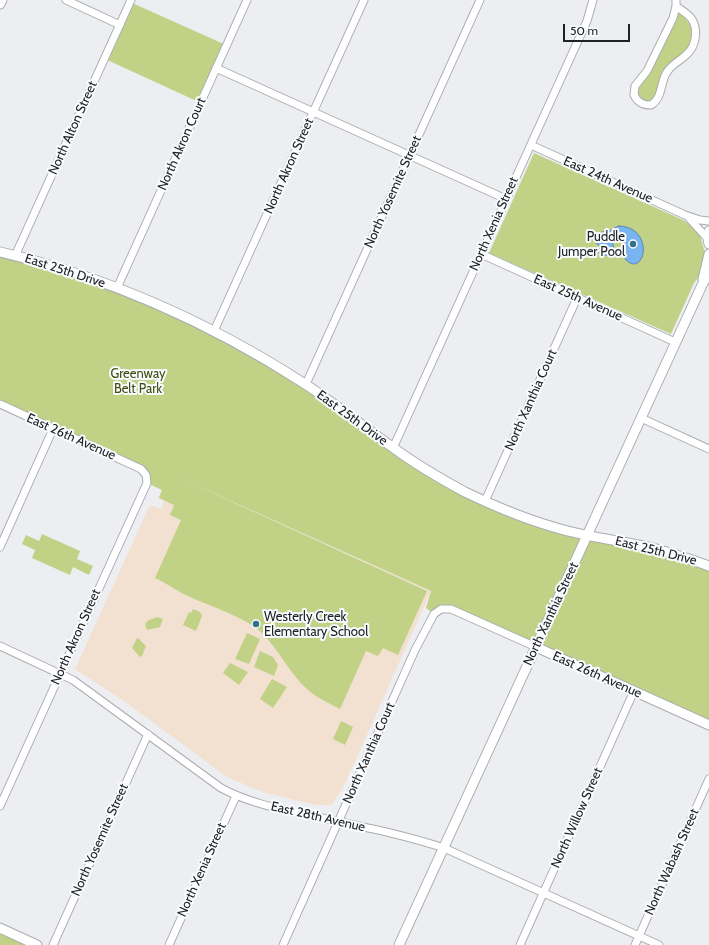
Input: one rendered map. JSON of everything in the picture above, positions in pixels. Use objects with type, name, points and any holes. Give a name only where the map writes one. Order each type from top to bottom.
[{"type":"street","points":[[0,4],[2,0]]},
{"type":"street","points":[[66,0],[120,25]]},
{"type":"street","name":"North Alton Street","points":[[15,256],[131,0]]},
{"type":"street","name":"North Akron Court","points":[[117,288],[247,0]]},
{"type":"street","name":"North Akron Street","points":[[214,331],[364,0]]},
{"type":"street","name":"North Yosemite Street","points":[[306,384],[480,0]]},
{"type":"street","name":"North Xenia Street","points":[[393,448],[587,21],[593,0]]},
{"type":"street","points":[[676,3],[693,22],[695,33],[694,43],[689,52],[666,74],[658,99],[651,105],[639,103],[634,95],[635,86],[651,64],[672,18],[676,3]]},
{"type":"street","points":[[216,68],[506,200]]},
{"type":"street","name":"East 24th Avenue","points":[[531,145],[685,214],[700,220],[709,221]]},
{"type":"street","name":"East 24th Avenue","points":[[685,214],[709,238]]},
{"type":"street","name":"East 25th Drive","points":[[0,252],[52,266],[117,288],[168,309],[214,331],[306,384],[349,414],[393,448],[432,473],[485,501],[536,521],[587,535],[652,548],[709,566]]},
{"type":"street","name":"East 25th Avenue","points":[[481,254],[675,342]]},
{"type":"street","name":"North Xanthia Street","points":[[399,945],[702,283],[709,254]]},
{"type":"street","name":"North Xanthia Street","points":[[702,283],[709,274]]},
{"type":"street","name":"North Xanthia Court","points":[[485,501],[577,298]]},
{"type":"street","name":"East 26th Avenue","points":[[0,404],[141,469]]},
{"type":"street","points":[[641,418],[709,449]]},
{"type":"street","points":[[0,547],[54,429]]},
{"type":"street","name":"North Akron Street","points":[[0,806],[147,482],[146,475],[141,469]]},
{"type":"street","name":"North Xanthia Court","points":[[283,945],[415,650],[434,614],[441,609]]},
{"type":"street","name":"East 26th Avenue","points":[[441,609],[451,609],[709,725]]},
{"type":"street","name":"East 28th Avenue","points":[[0,646],[60,673],[82,685],[221,788],[236,796],[266,805],[418,839],[444,848],[659,945]]},
{"type":"street","name":"North Willow Street","points":[[520,945],[634,691]]},
{"type":"street","name":"North Yosemite Street","points":[[53,945],[148,734]]},
{"type":"street","name":"North Wabash Street","points":[[635,945],[709,779]]},
{"type":"street","name":"North Xenia Street","points":[[169,945],[236,796]]},
{"type":"street","points":[[0,928],[37,945]]},
{"type":"shaded area","name":"Westerly Creek Elementary School","points":[[169,473],[431,591],[358,755],[342,789],[331,805],[317,805],[265,793],[227,777],[124,701],[75,669],[150,505],[161,509],[164,501],[158,498]]},
{"type":"green space","points":[[130,2],[226,45],[201,103],[105,59]]},
{"type":"green space","points":[[678,13],[685,17],[692,29],[691,42],[684,53],[671,63],[652,102],[643,102],[637,95],[638,89],[651,72]]},
{"type":"green space","points":[[534,153],[683,220],[693,227],[700,236],[705,253],[699,277],[694,283],[671,334],[489,253]]},
{"type":"green space","name":"Greenway Belt Park","points":[[0,252],[85,277],[248,349],[432,473],[513,512],[709,566],[709,725],[451,609],[434,614],[426,608],[431,591],[169,473],[427,591],[398,655],[383,648],[378,656],[366,651],[340,709],[315,696],[302,684],[274,647],[255,627],[238,617],[186,595],[155,578],[181,520],[170,515],[174,505],[159,498],[162,490],[147,483],[146,475],[0,404]]},
{"type":"green space","points":[[42,534],[80,551],[77,559],[93,566],[89,575],[73,567],[70,575],[32,558],[35,550],[22,544],[26,535],[39,541]]},
{"type":"green space","points":[[193,609],[200,612],[202,616],[196,631],[183,625],[189,612],[191,613]]},
{"type":"green space","points":[[157,617],[163,619],[160,627],[147,630],[145,624],[147,621]]},
{"type":"green space","points":[[247,633],[260,639],[249,664],[235,659]]},
{"type":"green space","points":[[137,638],[146,646],[142,656],[140,657],[132,648]]},
{"type":"green space","points":[[260,651],[273,657],[278,665],[274,676],[254,667]]},
{"type":"green space","points":[[230,663],[248,672],[239,685],[223,673]]},
{"type":"green space","points":[[272,679],[287,687],[273,708],[260,699]]},
{"type":"green space","points":[[341,721],[353,727],[345,745],[333,739]]},
{"type":"green space","points":[[0,928],[37,945],[0,945]]},
{"type":"water","name":"Puddle Jumper Pool","points":[[619,226],[631,229],[638,235],[642,242],[642,258],[638,263],[632,264],[625,259],[624,246],[619,239],[612,240],[614,249],[609,255],[599,253],[598,249],[607,249],[605,245],[600,246],[596,243],[597,235]]},
{"type":"place","name":"Puddle Jumper Pool","points":[[633,244]]},
{"type":"place","name":"Westerly Creek Elementary School","points":[[256,624]]}]
